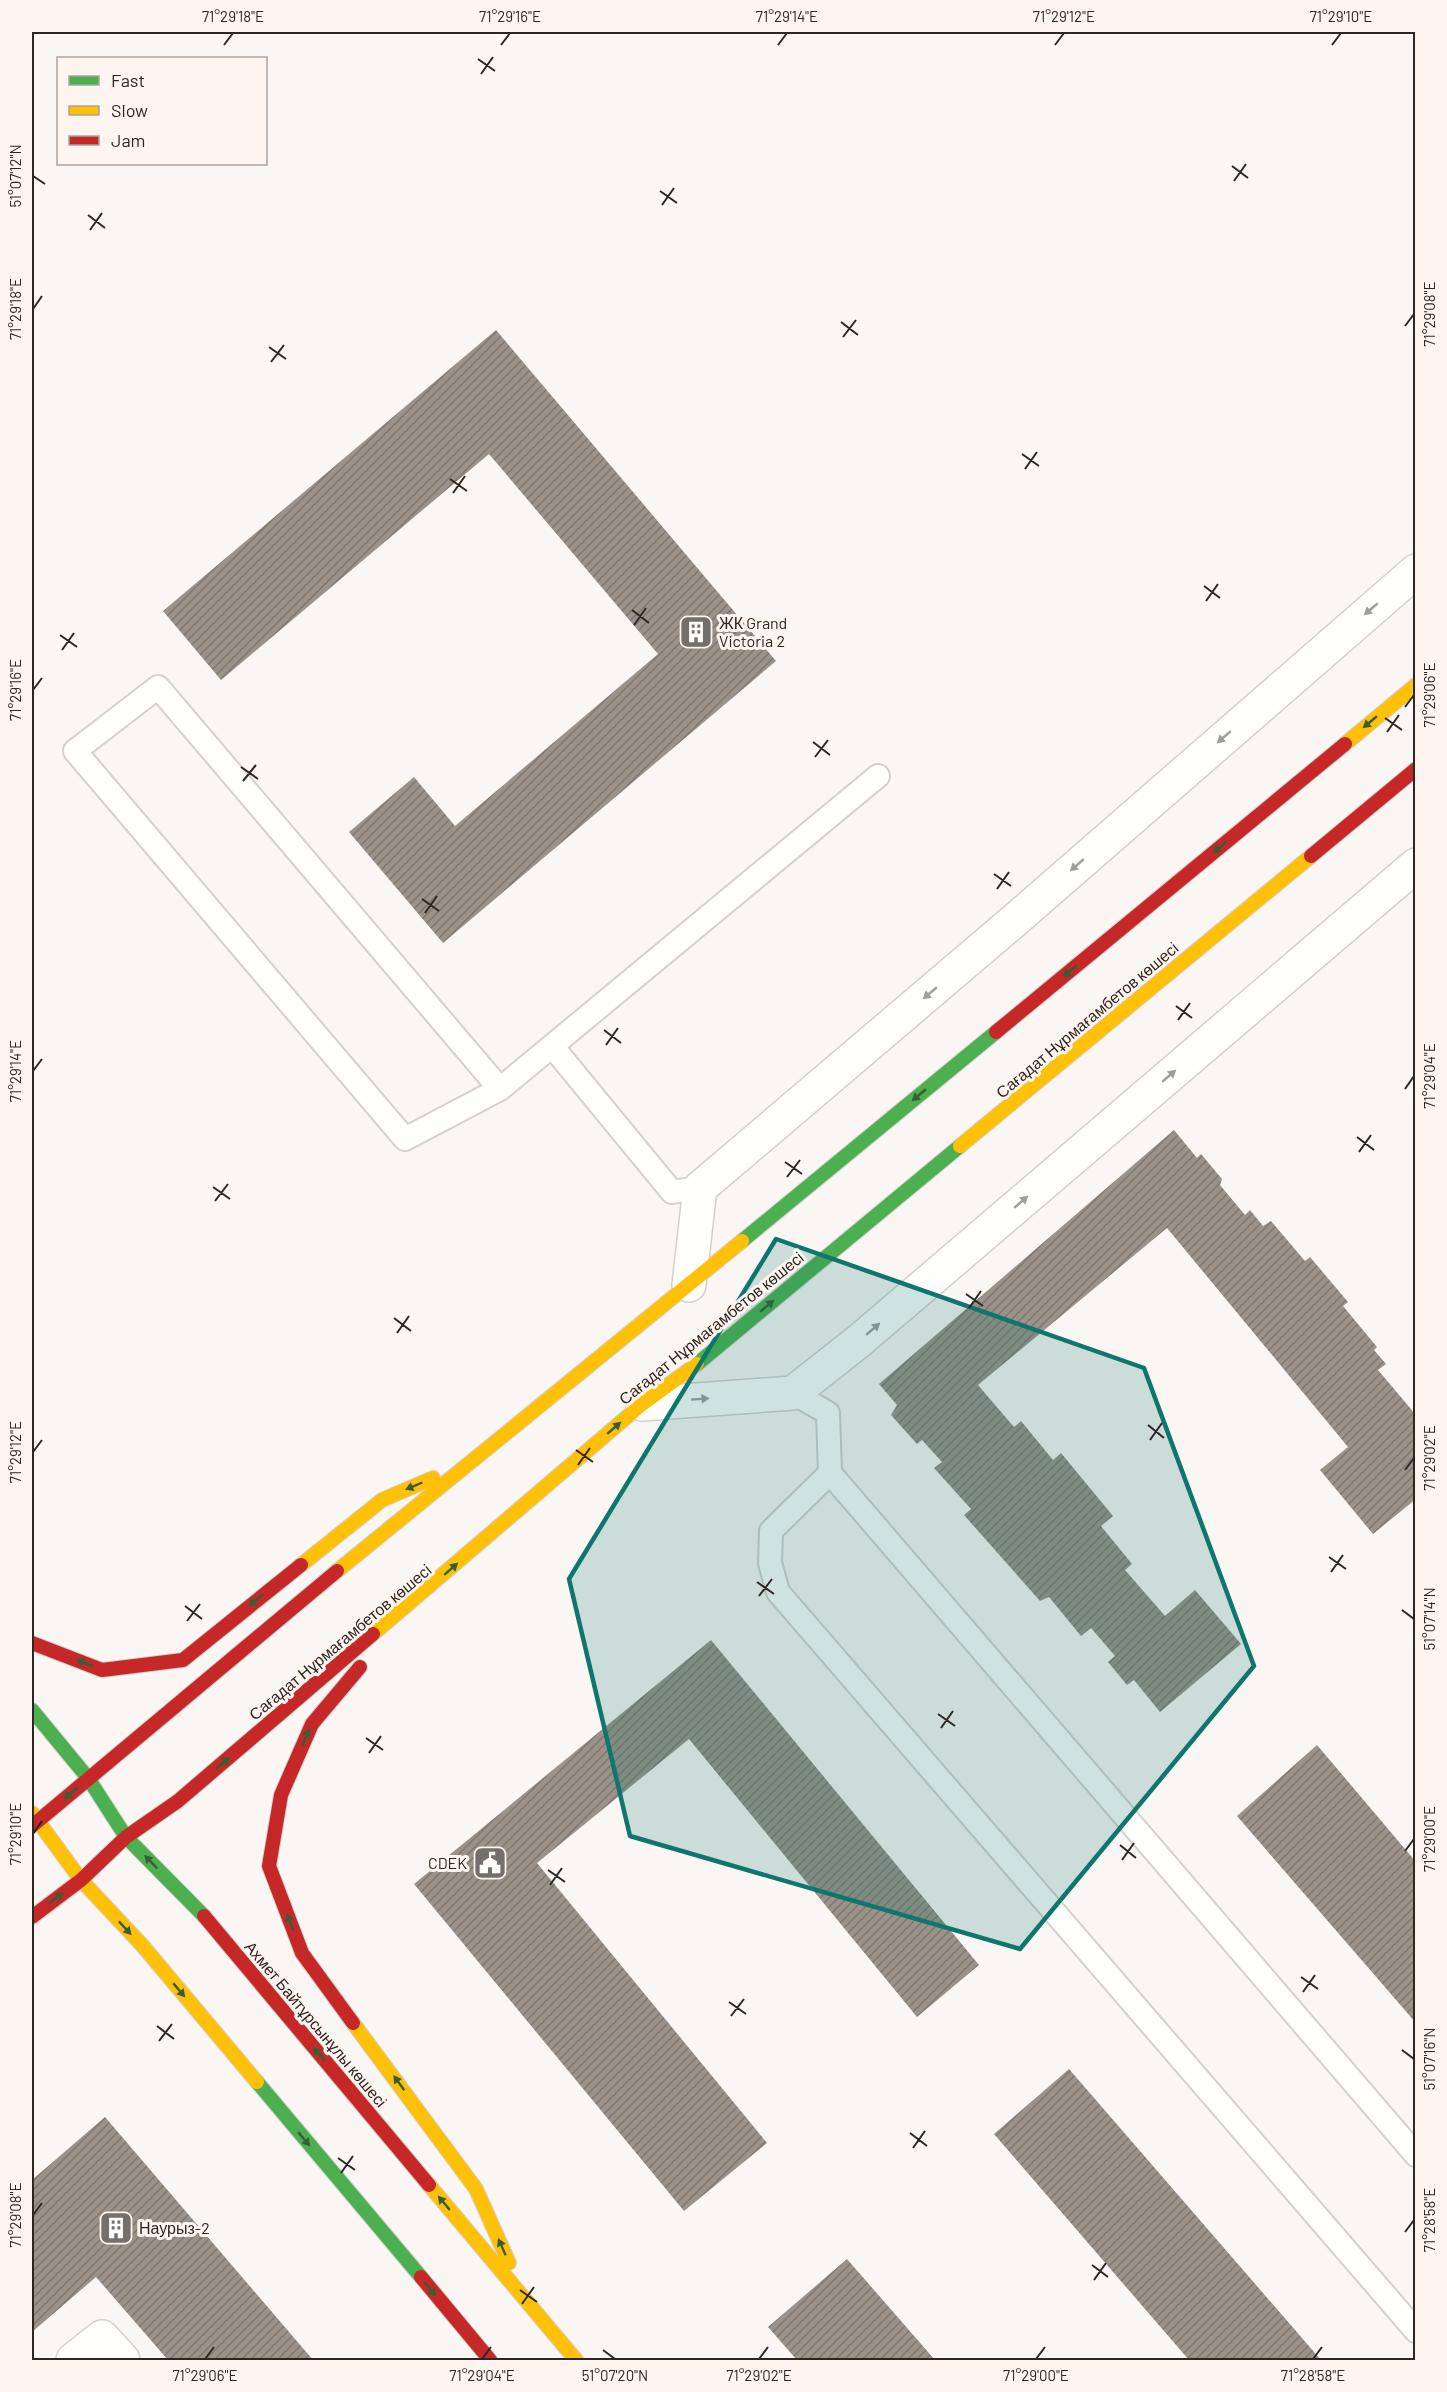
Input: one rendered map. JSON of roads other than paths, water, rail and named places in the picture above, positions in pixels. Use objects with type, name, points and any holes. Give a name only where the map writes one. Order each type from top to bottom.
[{"type":"street","points":[[689,1285],[700,1188],[1015,920],[1416,571]]},
{"type":"street","points":[[490,2361],[141,1945],[81,1880],[34,1820],[88,1778],[467,1463],[689,1285],[1416,685]]},
{"type":"street","name":"Сағадат Нұрмағамбетов көшесі","points":[[32,1917],[81,1880],[126,1837],[178,1801],[642,1404],[701,1361],[1416,769]]},
{"type":"street","points":[[642,1404],[793,1393],[859,1341],[1416,865]]},
{"type":"street","points":[[32,1643],[102,1670],[183,1660],[382,1500],[467,1463]]},
{"type":"street","points":[[430,1587],[312,1724],[281,1795],[268,1866],[302,1953],[476,2188],[526,2300]]},
{"type":"street","name":"Ахмет Байтұрсынұлы көшесі","points":[[32,1710],[88,1778],[126,1837],[193,1903],[576,2361]]},
{"type":"street","points":[[73,2361],[102,2337],[123,2361]]},
{"type":"lane","points":[[500,1089],[158,687],[75,751],[405,1139],[500,1089],[879,776]]},
{"type":"lane","points":[[552,1046],[672,1192],[700,1188]]},
{"type":"lane","points":[[793,1393],[828,1413],[830,1473],[1416,2155]]},
{"type":"lane","points":[[830,1473],[771,1531],[770,1563],[778,1592],[1416,2331]]},
{"type":"place","name":"ЖК Grand Victoria 2","points":[[696,632]]},
{"type":"place","name":"CDEK","points":[[490,1863]]},
{"type":"place","name":"Наурыз-2","points":[[116,2228]]}]
